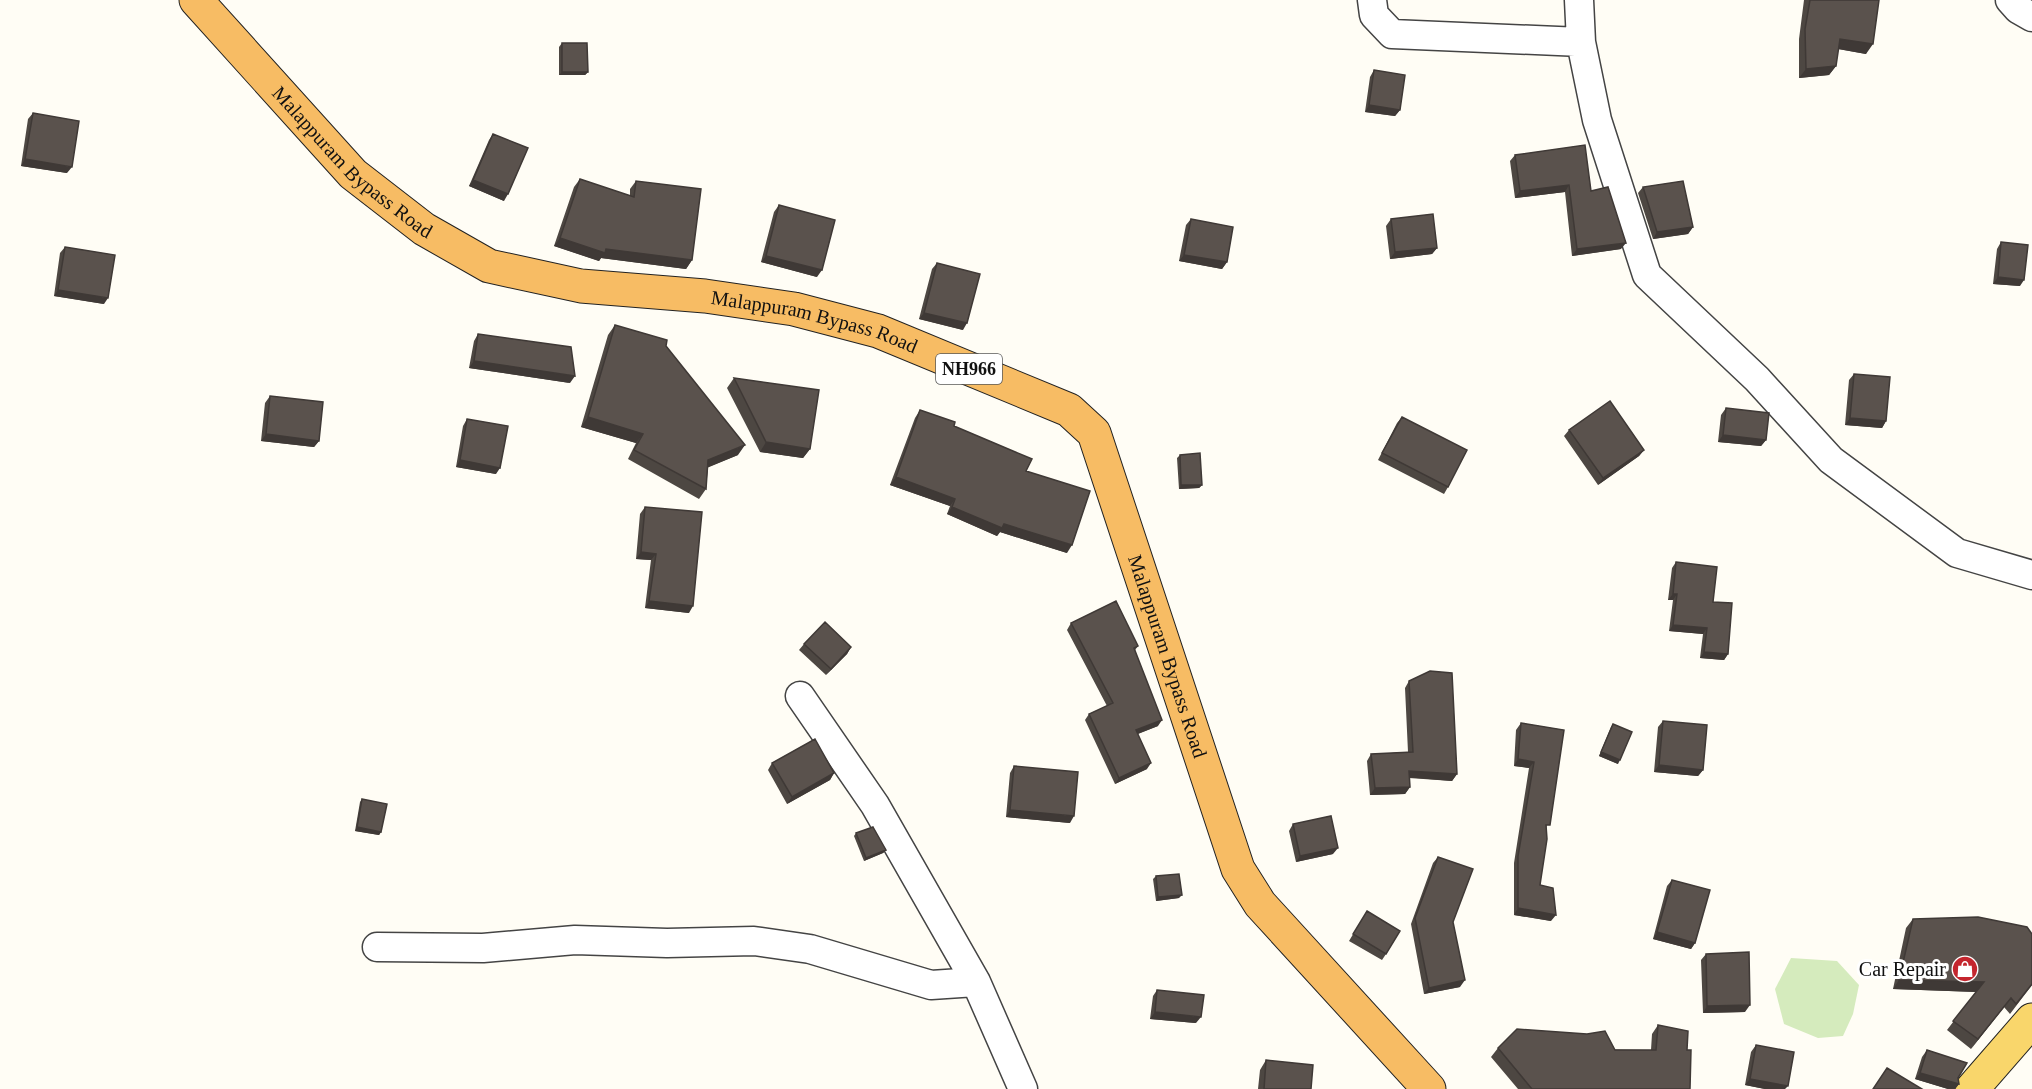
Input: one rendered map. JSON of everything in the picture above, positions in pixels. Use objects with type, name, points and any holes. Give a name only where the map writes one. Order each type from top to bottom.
[{"type":"highway","name":"Malappuram Bypass Road","points":[[196,0],[353,174],[424,229],[489,266],[581,285],[705,296],[794,309],[878,331],[1069,410],[1094,433],[1238,869],[1260,904],[1429,1089]]},
{"type":"main road","points":[[1972,1089],[2032,1020]]},
{"type":"street","points":[[1372,0],[1374,15],[1392,34],[1581,42]]},
{"type":"street","points":[[1579,0],[1581,42],[1597,120],[1647,275],[1750,371],[1831,460],[1957,553],[2032,575]]},
{"type":"street","points":[[2010,0],[2018,9],[2032,17]]},
{"type":"street","points":[[800,696],[875,805],[976,982],[1023,1089]]},
{"type":"street","points":[[376,947],[483,948],[575,939],[668,943],[754,941],[810,949],[931,985],[976,982]]},
{"type":"green space","points":[[1791,958],[1837,961],[1859,985],[1853,1014],[1843,1036],[1818,1038],[1784,1024],[1775,989]]},
{"type":"building","points":[[1810,0],[1879,0],[1873,44],[1840,39],[1836,66],[1806,69],[1805,29]]},
{"type":"building","points":[[562,43],[587,43],[588,72],[562,72]]},
{"type":"building","points":[[1374,70],[1405,75],[1400,110],[1369,105]]},
{"type":"building","points":[[33,113],[79,121],[72,167],[25,159]]},
{"type":"building","points":[[493,134],[528,148],[508,194],[473,180]]},
{"type":"building","points":[[1585,145],[1591,191],[1608,187],[1626,243],[1577,249],[1569,185],[1520,191],[1515,155]]},
{"type":"building","points":[[580,179],[634,197],[636,181],[701,189],[692,260],[606,249],[605,253],[560,238]]},
{"type":"building","points":[[1683,181],[1693,227],[1657,232],[1643,187]]},
{"type":"building","points":[[779,205],[835,220],[822,270],[766,256]]},
{"type":"building","points":[[1433,214],[1437,248],[1395,252],[1391,219]]},
{"type":"building","points":[[1191,219],[1233,227],[1227,262],[1184,255]]},
{"type":"building","points":[[2001,242],[2028,245],[2024,280],[1998,277]]},
{"type":"building","points":[[65,247],[115,255],[108,298],[58,290]]},
{"type":"building","points":[[937,263],[980,274],[967,323],[924,313]]},
{"type":"building","points":[[615,325],[667,340],[666,346],[745,445],[708,460],[706,489],[634,450],[643,434],[588,417]]},
{"type":"building","points":[[478,334],[571,347],[575,376],[474,361]]},
{"type":"building","points":[[1854,374],[1890,377],[1886,421],[1850,418]]},
{"type":"building","points":[[734,378],[819,390],[810,449],[766,442]]},
{"type":"building","points":[[270,396],[323,402],[319,441],[266,434]]},
{"type":"building","points":[[1610,401],[1644,450],[1603,478],[1569,430]]},
{"type":"building","points":[[1726,408],[1769,413],[1766,440],[1723,435]]},
{"type":"building","points":[[920,410],[955,422],[954,426],[1032,459],[1026,471],[1090,491],[1072,545],[1004,524],[1002,528],[952,507],[955,499],[896,477]]},
{"type":"building","points":[[1402,417],[1467,450],[1448,487],[1382,453]]},
{"type":"building","points":[[467,419],[508,426],[500,468],[460,460]]},
{"type":"building","points":[[1200,453],[1202,485],[1181,485],[1180,455]]},
{"type":"building","points":[[645,507],[702,512],[693,606],[649,601],[656,554],[641,552]]},
{"type":"building","points":[[1676,562],[1717,567],[1713,602],[1732,603],[1728,654],[1704,652],[1707,628],[1673,625],[1677,594],[1673,594]]},
{"type":"building","points":[[1116,601],[1138,646],[1134,648],[1162,720],[1136,730],[1151,763],[1119,778],[1089,714],[1113,703],[1071,623]]},
{"type":"building","points":[[825,622],[851,647],[831,669],[804,644]]},
{"type":"building","points":[[1430,671],[1452,673],[1457,774],[1409,771],[1410,787],[1375,788],[1371,754],[1413,752],[1409,681]]},
{"type":"building","points":[[1663,721],[1707,725],[1703,770],[1659,765]]},
{"type":"building","points":[[1521,723],[1564,730],[1550,825],[1546,825],[1547,839],[1540,885],[1553,888],[1556,915],[1518,908],[1518,856],[1534,762],[1518,759]]},
{"type":"building","points":[[1613,724],[1632,732],[1620,760],[1601,752]]},
{"type":"building","points":[[815,739],[834,773],[792,797],[772,763]]},
{"type":"building","points":[[1014,766],[1078,772],[1074,816],[1010,810]]},
{"type":"building","points":[[362,799],[387,804],[381,832],[357,827]]},
{"type":"building","points":[[1331,816],[1338,848],[1300,856],[1293,824]]},
{"type":"building","points":[[873,827],[886,850],[866,858],[856,833]]},
{"type":"building","points":[[1438,857],[1473,869],[1453,922],[1465,980],[1429,988],[1415,918]]},
{"type":"building","points":[[1179,874],[1182,895],[1158,897],[1156,876]]},
{"type":"building","points":[[1672,880],[1710,890],[1695,943],[1657,932]]},
{"type":"building","points":[[1367,911],[1400,931],[1386,954],[1353,934]]},
{"type":"building","name":"Car Repair","points":[[1978,917],[2027,927],[2032,934],[2032,984],[2016,1004],[2011,998],[1978,1039],[1953,1021],[1984,982],[1899,980],[1913,919]]},
{"type":"building","points":[[1749,952],[1750,1005],[1707,1006],[1706,954]]},
{"type":"building","points":[[1157,990],[1204,995],[1201,1017],[1155,1012]]},
{"type":"building","points":[[1658,1025],[1688,1031],[1687,1050],[1691,1050],[1690,1089],[1532,1089],[1498,1048],[1517,1029],[1587,1034],[1605,1031],[1615,1050],[1656,1050]]},
{"type":"building","points":[[1756,1045],[1794,1052],[1788,1086],[1750,1079]]},
{"type":"building","points":[[1927,1050],[1967,1063],[1958,1078],[1959,1084],[1920,1073]]},
{"type":"building","points":[[1266,1060],[1313,1065],[1311,1089],[1264,1089]]},
{"type":"building","points":[[1887,1068],[1922,1089],[1873,1089]]},
{"type":"place","name":"Car Repair","points":[[1965,969]]}]
